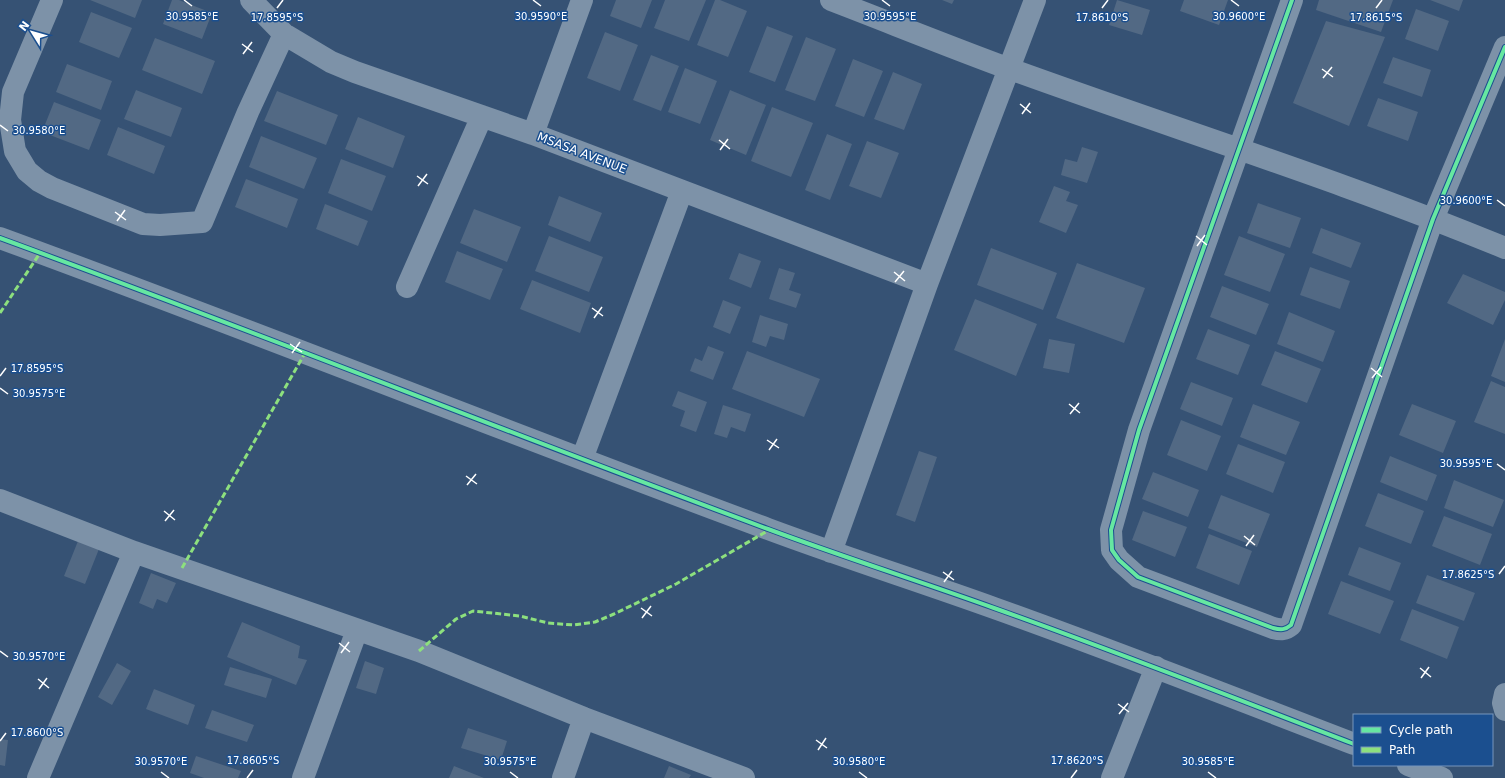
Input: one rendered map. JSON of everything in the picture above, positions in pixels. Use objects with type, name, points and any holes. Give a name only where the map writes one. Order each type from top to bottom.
[{"type":"street","points":[[52,0],[13,92],[10,120],[15,151],[27,171],[39,181],[52,188],[143,224],[160,225],[202,222],[248,112],[284,34]]},
{"type":"street","name":"MSASA AVENUE","points":[[251,0],[284,34],[331,62],[355,72],[533,134],[927,284]]},
{"type":"street","points":[[533,134],[582,0]]},
{"type":"street","points":[[832,0],[1009,69],[1239,148],[1433,219],[1505,248]]},
{"type":"street","points":[[831,552],[927,284],[1035,0]]},
{"type":"street","points":[[1292,0],[1139,430],[1111,530],[1112,550],[1119,560],[1138,577],[1273,628],[1282,630],[1291,625],[1433,219],[1505,47]]},
{"type":"street","points":[[407,287],[482,116]]},
{"type":"street","points":[[582,459],[682,191]]},
{"type":"street","points":[[0,238],[298,350],[491,425],[831,552],[995,608],[1156,667],[1353,744]]},
{"type":"street","points":[[0,500],[134,552],[419,651],[584,718],[744,778]]},
{"type":"street","points":[[38,778],[134,552]]},
{"type":"street","points":[[303,778],[357,630]]},
{"type":"street","points":[[1112,778],[1156,667]]},
{"type":"street","points":[[1505,694],[1503,703],[1505,710]]},
{"type":"street","points":[[563,778],[584,718]]},
{"type":"street","points":[[1411,766],[1442,778]]},
{"type":"building","points":[[90,0],[142,0],[135,18]]},
{"type":"building","points":[[172,0],[179,0],[212,13],[202,39],[163,24]]},
{"type":"building","points":[[616,0],[652,0],[641,28],[610,16]]},
{"type":"building","points":[[665,0],[706,0],[689,41],[654,28]]},
{"type":"building","points":[[715,0],[720,0],[747,11],[728,57],[697,45]]},
{"type":"building","points":[[942,0],[954,0],[952,4]]},
{"type":"building","points":[[1117,0],[1150,10],[1142,35],[1109,25]]},
{"type":"building","points":[[1184,0],[1228,0],[1219,25],[1180,11]]},
{"type":"building","points":[[1319,0],[1393,0],[1381,32],[1316,10]]},
{"type":"building","points":[[1430,0],[1463,0],[1459,11]]},
{"type":"building","points":[[1416,9],[1449,21],[1438,51],[1405,39]]},
{"type":"building","points":[[91,12],[132,28],[119,58],[79,42]]},
{"type":"building","points":[[1326,21],[1385,37],[1349,126],[1293,103]]},
{"type":"building","points":[[767,26],[793,36],[775,82],[749,72]]},
{"type":"building","points":[[605,32],[638,45],[620,91],[587,78]]},
{"type":"building","points":[[806,37],[836,49],[815,101],[785,90]]},
{"type":"building","points":[[155,38],[215,61],[202,94],[142,70]]},
{"type":"building","points":[[651,55],[679,66],[661,111],[633,100]]},
{"type":"building","points":[[1393,57],[1431,70],[1422,97],[1383,83]]},
{"type":"building","points":[[853,59],[883,71],[864,117],[835,106]]},
{"type":"building","points":[[67,64],[112,81],[101,110],[56,92]]},
{"type":"building","points":[[685,68],[717,81],[700,124],[668,112]]},
{"type":"building","points":[[893,72],[922,84],[904,130],[874,119]]},
{"type":"building","points":[[136,90],[182,108],[171,137],[124,119]]},
{"type":"building","points":[[730,90],[766,105],[746,155],[710,140]]},
{"type":"building","points":[[277,91],[338,115],[326,145],[264,121]]},
{"type":"building","points":[[1378,98],[1418,112],[1408,141],[1367,126]]},
{"type":"building","points":[[54,102],[101,120],[89,150],[42,132]]},
{"type":"building","points":[[772,107],[813,123],[791,177],[751,161]]},
{"type":"building","points":[[358,117],[405,136],[393,168],[345,149]]},
{"type":"building","points":[[118,127],[165,146],[154,174],[107,155]]},
{"type":"building","points":[[827,134],[852,144],[830,200],[805,190]]},
{"type":"building","points":[[261,136],[317,158],[304,189],[249,167]]},
{"type":"building","points":[[867,141],[899,153],[881,198],[849,186]]},
{"type":"building","points":[[1082,147],[1098,152],[1087,183],[1061,175],[1065,159],[1077,162]]},
{"type":"building","points":[[341,159],[386,176],[372,211],[328,193]]},
{"type":"building","points":[[246,179],[298,199],[287,228],[235,207]]},
{"type":"building","points":[[1054,186],[1070,192],[1066,201],[1078,205],[1066,233],[1039,222]]},
{"type":"building","points":[[559,196],[602,213],[590,242],[548,225]]},
{"type":"building","points":[[1258,203],[1301,218],[1290,248],[1247,233]]},
{"type":"building","points":[[325,204],[368,221],[358,246],[316,229]]},
{"type":"building","points":[[474,209],[521,227],[507,262],[460,243]]},
{"type":"building","points":[[1321,228],[1361,243],[1351,268],[1312,253]]},
{"type":"building","points":[[549,236],[603,257],[589,292],[535,271]]},
{"type":"building","points":[[1239,236],[1285,254],[1270,292],[1224,275]]},
{"type":"building","points":[[991,248],[1057,273],[1043,310],[977,285]]},
{"type":"building","points":[[457,251],[503,269],[490,300],[445,282]]},
{"type":"building","points":[[739,253],[761,261],[751,288],[729,279]]},
{"type":"building","points":[[1077,263],[1145,288],[1124,343],[1056,318]]},
{"type":"building","points":[[1310,267],[1350,281],[1340,309],[1300,295]]},
{"type":"building","points":[[779,268],[795,273],[789,290],[801,294],[796,308],[769,299]]},
{"type":"building","points":[[1463,274],[1505,292],[1505,300],[1493,325],[1447,303]]},
{"type":"building","points":[[532,280],[591,303],[580,333],[520,309]]},
{"type":"building","points":[[1222,286],[1269,304],[1256,335],[1210,317]]},
{"type":"building","points":[[975,299],[1037,324],[1016,376],[954,350]]},
{"type":"building","points":[[723,300],[741,307],[730,334],[713,327]]},
{"type":"building","points":[[1289,312],[1335,331],[1323,362],[1277,344]]},
{"type":"building","points":[[760,315],[788,324],[784,340],[770,336],[766,347],[752,342]]},
{"type":"building","points":[[1208,329],[1250,345],[1238,375],[1196,359]]},
{"type":"building","points":[[1049,339],[1075,344],[1069,373],[1043,368]]},
{"type":"building","points":[[1505,339],[1505,382],[1491,376]]},
{"type":"building","points":[[708,346],[724,352],[713,380],[690,371],[695,358],[702,361]]},
{"type":"building","points":[[747,351],[820,379],[804,417],[732,389]]},
{"type":"building","points":[[1275,351],[1321,369],[1307,403],[1261,385]]},
{"type":"building","points":[[1491,381],[1505,387],[1505,434],[1474,422]]},
{"type":"building","points":[[1191,382],[1233,398],[1222,426],[1180,409]]},
{"type":"building","points":[[678,391],[707,402],[696,432],[680,426],[685,411],[672,406]]},
{"type":"building","points":[[1253,404],[1300,422],[1286,455],[1240,437]]},
{"type":"building","points":[[1412,404],[1456,421],[1443,453],[1399,435]]},
{"type":"building","points":[[723,405],[751,414],[745,432],[731,427],[727,438],[714,434]]},
{"type":"building","points":[[1181,420],[1221,436],[1207,471],[1167,455]]},
{"type":"building","points":[[1238,444],[1285,462],[1273,493],[1226,474]]},
{"type":"building","points":[[919,451],[937,457],[915,522],[896,515]]},
{"type":"building","points":[[1390,456],[1437,475],[1427,501],[1380,482]]},
{"type":"building","points":[[1153,472],[1199,490],[1188,517],[1142,499]]},
{"type":"building","points":[[1454,480],[1504,500],[1493,527],[1444,508]]},
{"type":"building","points":[[1378,493],[1424,511],[1411,544],[1365,526]]},
{"type":"building","points":[[1221,495],[1270,514],[1257,547],[1208,528]]},
{"type":"building","points":[[1143,511],[1187,527],[1175,557],[1132,540]]},
{"type":"building","points":[[1444,516],[1492,534],[1480,565],[1432,546]]},
{"type":"building","points":[[1209,534],[1252,551],[1239,585],[1196,568]]},
{"type":"building","points":[[78,541],[99,549],[85,584],[64,576]]},
{"type":"building","points":[[1359,547],[1401,563],[1390,591],[1348,575]]},
{"type":"building","points":[[151,573],[176,583],[167,603],[157,599],[153,609],[139,603]]},
{"type":"building","points":[[1427,575],[1475,593],[1464,621],[1416,603]]},
{"type":"building","points":[[1341,581],[1394,601],[1380,634],[1328,614]]},
{"type":"building","points":[[1412,609],[1459,627],[1447,659],[1400,640]]},
{"type":"building","points":[[242,622],[300,646],[298,658],[307,660],[296,685],[227,657]]},
{"type":"building","points":[[365,661],[384,668],[376,694],[356,688]]},
{"type":"building","points":[[117,663],[131,671],[112,705],[98,697]]},
{"type":"building","points":[[230,667],[272,679],[266,698],[224,685]]},
{"type":"building","points":[[154,689],[195,705],[188,725],[146,709]]},
{"type":"building","points":[[212,710],[254,725],[247,742],[205,728]]},
{"type":"building","points":[[468,728],[507,741],[501,760],[461,748]]},
{"type":"building","points":[[0,739],[8,740],[5,766],[0,765]]},
{"type":"building","points":[[196,756],[241,771],[238,778],[204,778],[190,773]]},
{"type":"building","points":[[454,766],[484,778],[449,778]]},
{"type":"building","points":[[669,766],[691,775],[689,778],[664,778]]},
{"type":"marked path","points":[[0,313],[40,253]]},
{"type":"marked path","points":[[182,568],[305,353]]},
{"type":"marked path","points":[[419,651],[456,619],[473,611],[520,616],[548,623],[574,625],[595,622],[676,584],[769,530]]},
{"type":"cycle path","points":[[1292,0],[1139,430],[1111,530],[1112,550],[1119,560],[1138,577],[1276,629],[1285,629],[1291,625],[1433,219],[1505,47]]},
{"type":"cycle path","points":[[0,238],[672,493],[796,539],[1039,624],[1353,744]]}]
